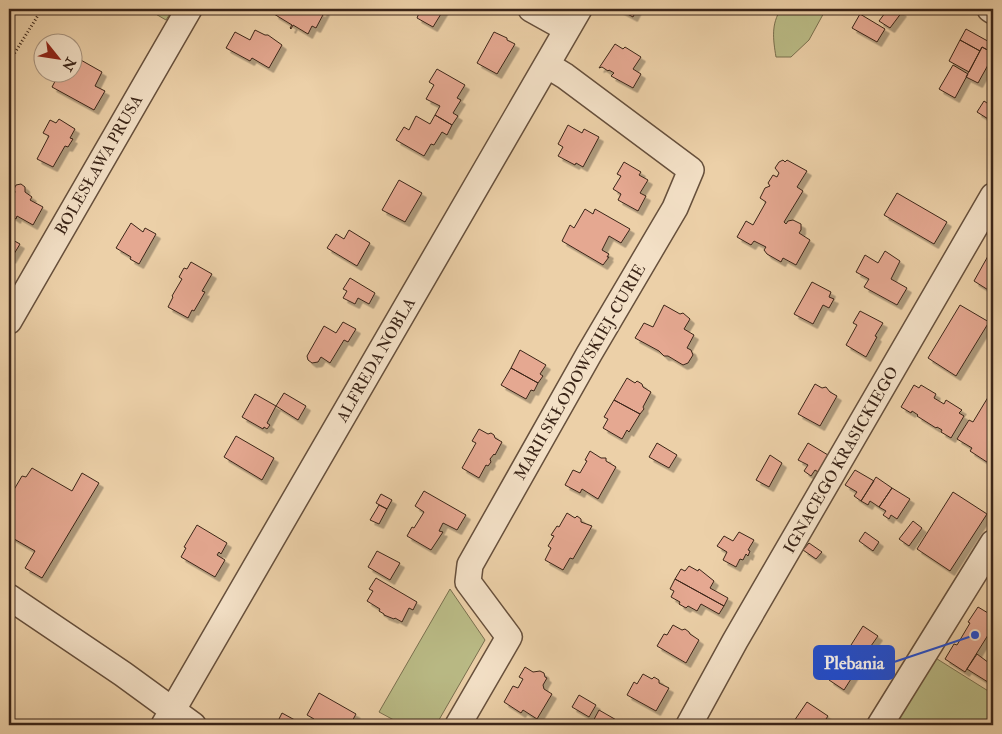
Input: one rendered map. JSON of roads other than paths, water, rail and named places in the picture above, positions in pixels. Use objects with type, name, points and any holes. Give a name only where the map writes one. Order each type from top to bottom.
[{"type":"street","name":"BOLESŁAWA PRUSA","points":[[9,322],[189,9]]},
{"type":"street","points":[[531,9],[573,19]]},
{"type":"street","name":"ALFREDA NOBLA","points":[[168,718],[573,19]]},
{"type":"street","name":"MARII SKŁODOWSKIEJ-CURIE","points":[[458,725],[509,637],[468,582],[470,565],[584,363],[675,208],[691,170],[565,76],[547,65]]},
{"type":"street","name":"IGNACEGO KRASICKIEGO","points":[[689,725],[735,641],[990,207]]},
{"type":"street","points":[[880,725],[993,544]]},
{"type":"street","points":[[9,597],[123,674],[168,718],[193,725]]},
{"type":"place","name":"Plebania","points":[[975,635]]}]
